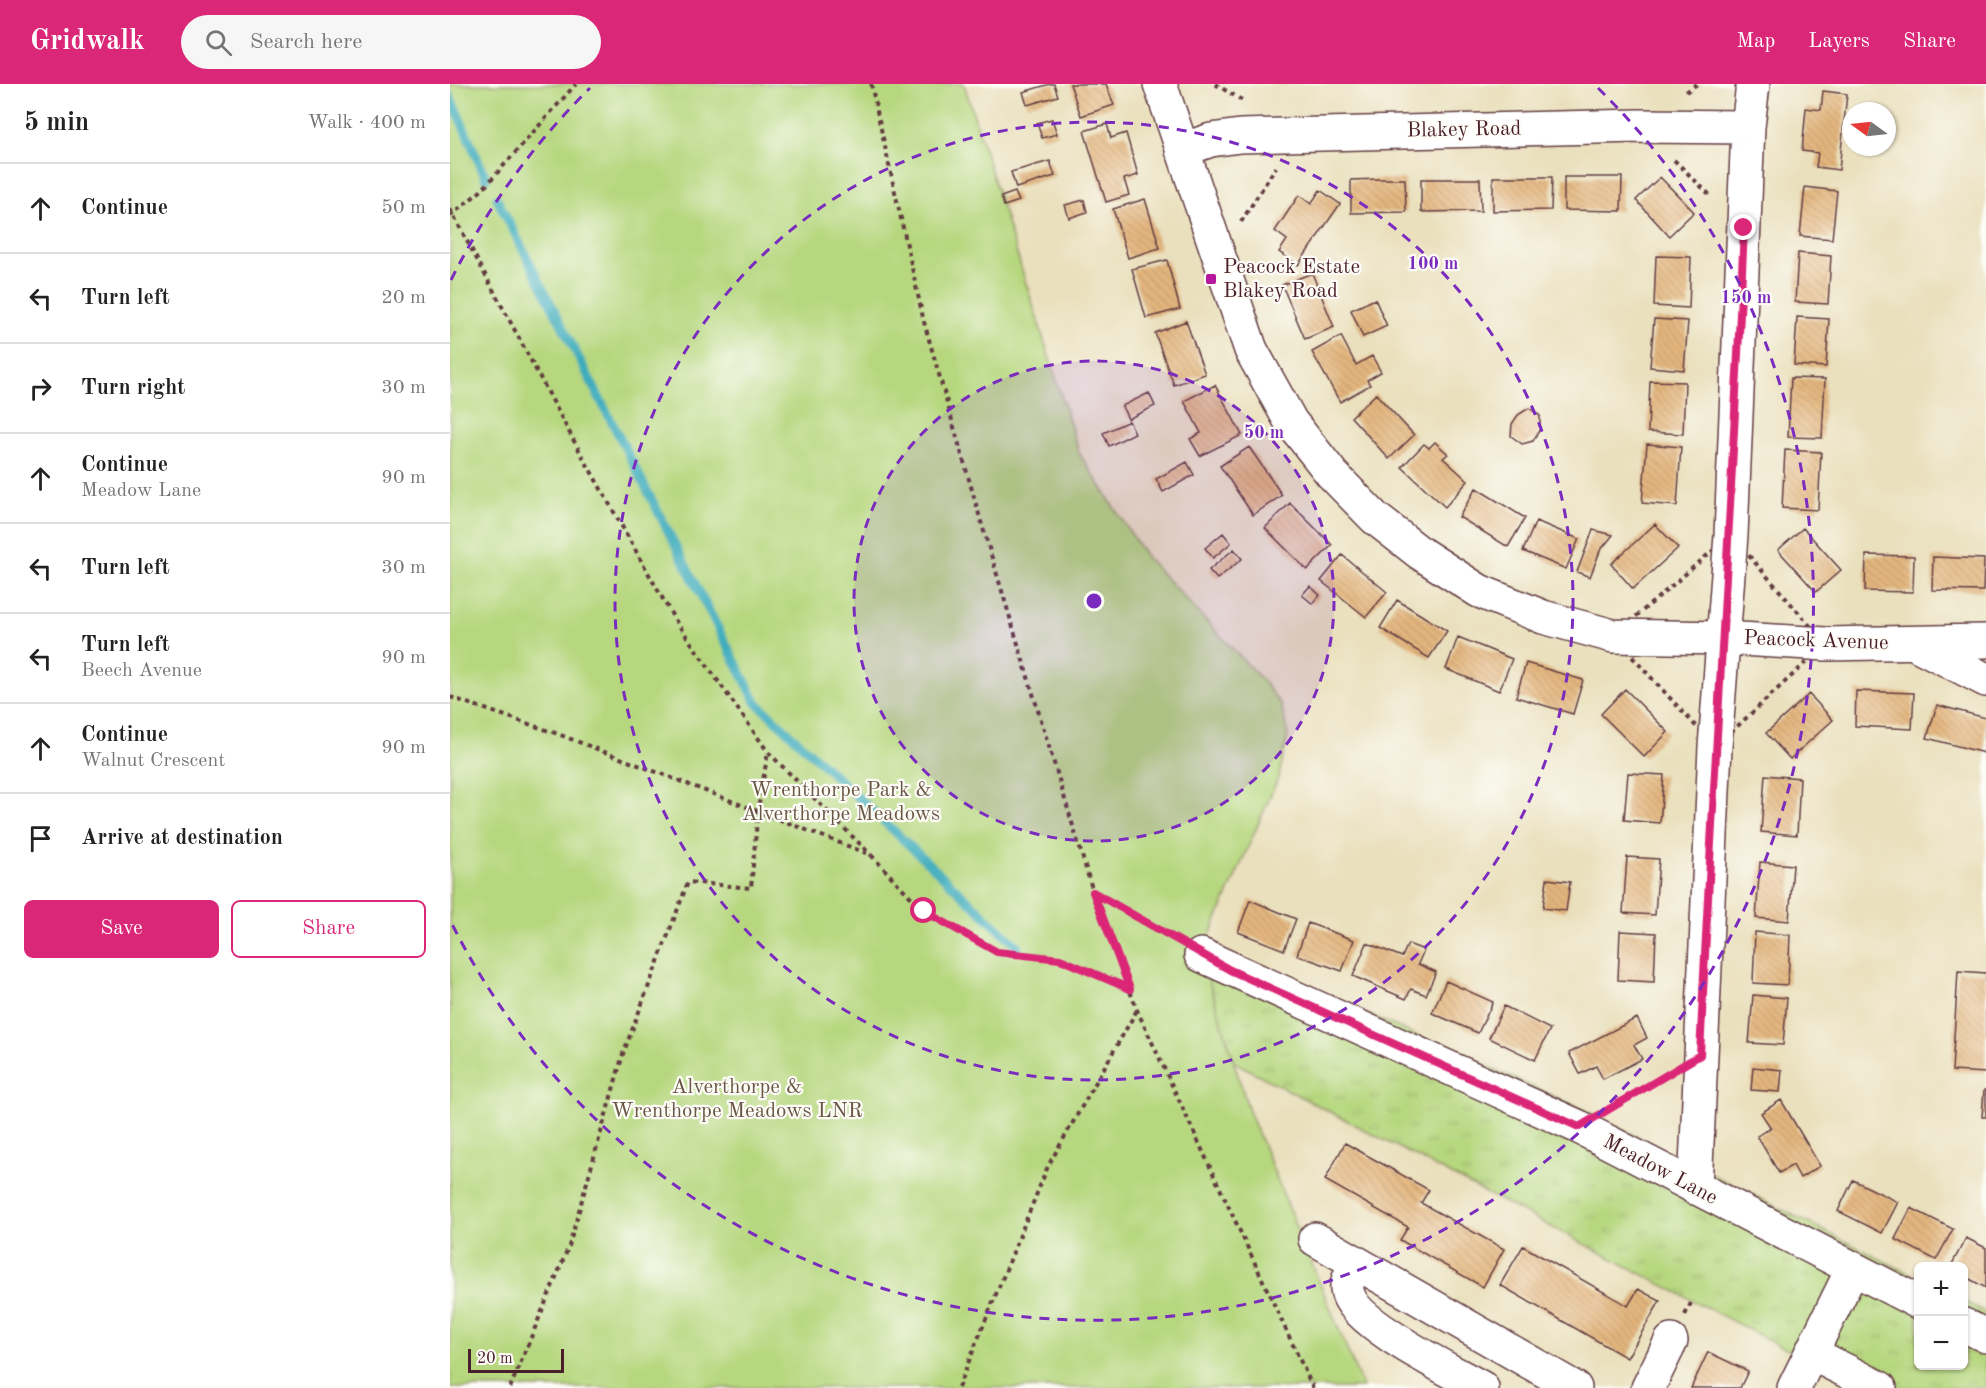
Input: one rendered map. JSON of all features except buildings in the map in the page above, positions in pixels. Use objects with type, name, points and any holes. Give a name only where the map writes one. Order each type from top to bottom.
[{"type":"street","name":"Peacock Avenue","points":[[1160,84],[1251,350],[1291,422],[1332,474],[1375,518],[1420,553],[1479,591],[1543,617],[1613,636],[1723,638],[1826,644],[1914,644],[1986,640]]},
{"type":"street","points":[[1695,1188],[1715,747],[1731,524],[1748,128],[1753,84]]},
{"type":"street","name":"Blakey Road","points":[[1182,150],[1211,140],[1240,136],[1639,126],[1748,128]]},
{"type":"street","name":"Peacock Avenue","points":[[1914,644],[1986,680]]},
{"type":"street","name":"Meadow Lane","points":[[1202,956],[1579,1127],[1914,1300]]},
{"type":"street","points":[[1315,1239],[1575,1388]]},
{"type":"street","points":[[1358,1264],[1348,1280],[1347,1289],[1351,1302],[1364,1316],[1448,1380],[1482,1388]]},
{"type":"street","points":[[1794,1388],[1852,1270]]},
{"type":"street","points":[[1968,1326],[1986,1336]]},
{"type":"street","points":[[1648,1388],[1671,1341]]},
{"type":"street","points":[[1811,1353],[1880,1388]]},
{"type":"path","points":[[451,215],[482,190],[576,84]]},
{"type":"path","points":[[871,84],[924,322],[982,525],[1093,892],[1137,1010],[1313,1388]]},
{"type":"path","points":[[450,209],[450,223]]},
{"type":"path","points":[[451,215],[673,617],[768,752],[924,911],[997,952],[1060,959],[1130,989]]},
{"type":"path","points":[[450,697],[558,734],[758,809],[871,855]]},
{"type":"path","points":[[510,1388],[569,1246],[623,1054],[688,882],[751,888],[758,809],[768,752]]},
{"type":"path","points":[[1093,892],[1202,956]]},
{"type":"path","points":[[958,1388],[1048,1166],[1137,1010]]},
{"type":"path","points":[[1579,1127],[1700,1055]]},
{"type":"green space","name":"Wrenthorpe Park & Alverthorpe Meadows","points":[[450,84],[964,84],[1079,453],[1146,557],[1262,680],[1281,705],[1288,735],[1279,776],[1201,956],[1249,1111],[1363,1388],[450,1388]]},
{"type":"green space","points":[[1201,955],[1295,982],[1576,1106],[1914,1276],[1914,1370],[1968,1370],[1968,1303],[1986,1313],[1986,1388],[1861,1388],[1234,1062]]},
{"type":"waterway","points":[[450,96],[486,178]]},
{"type":"waterway","points":[[497,199],[756,702],[1018,947]]},
{"type":"place","name":"Peacock Estate Blakey Road","points":[[1211,279]]},
{"type":"route","points":[[924,911],[997,952],[1060,959],[1130,989],[1093,892],[1230,970],[1579,1127],[1700,1055],[1715,747],[1731,535],[1744,228]]},
{"type":"park label","name":"Alverthorpe & Wrenthorpe Meadows LNR","points":[[737,1099]]}]
